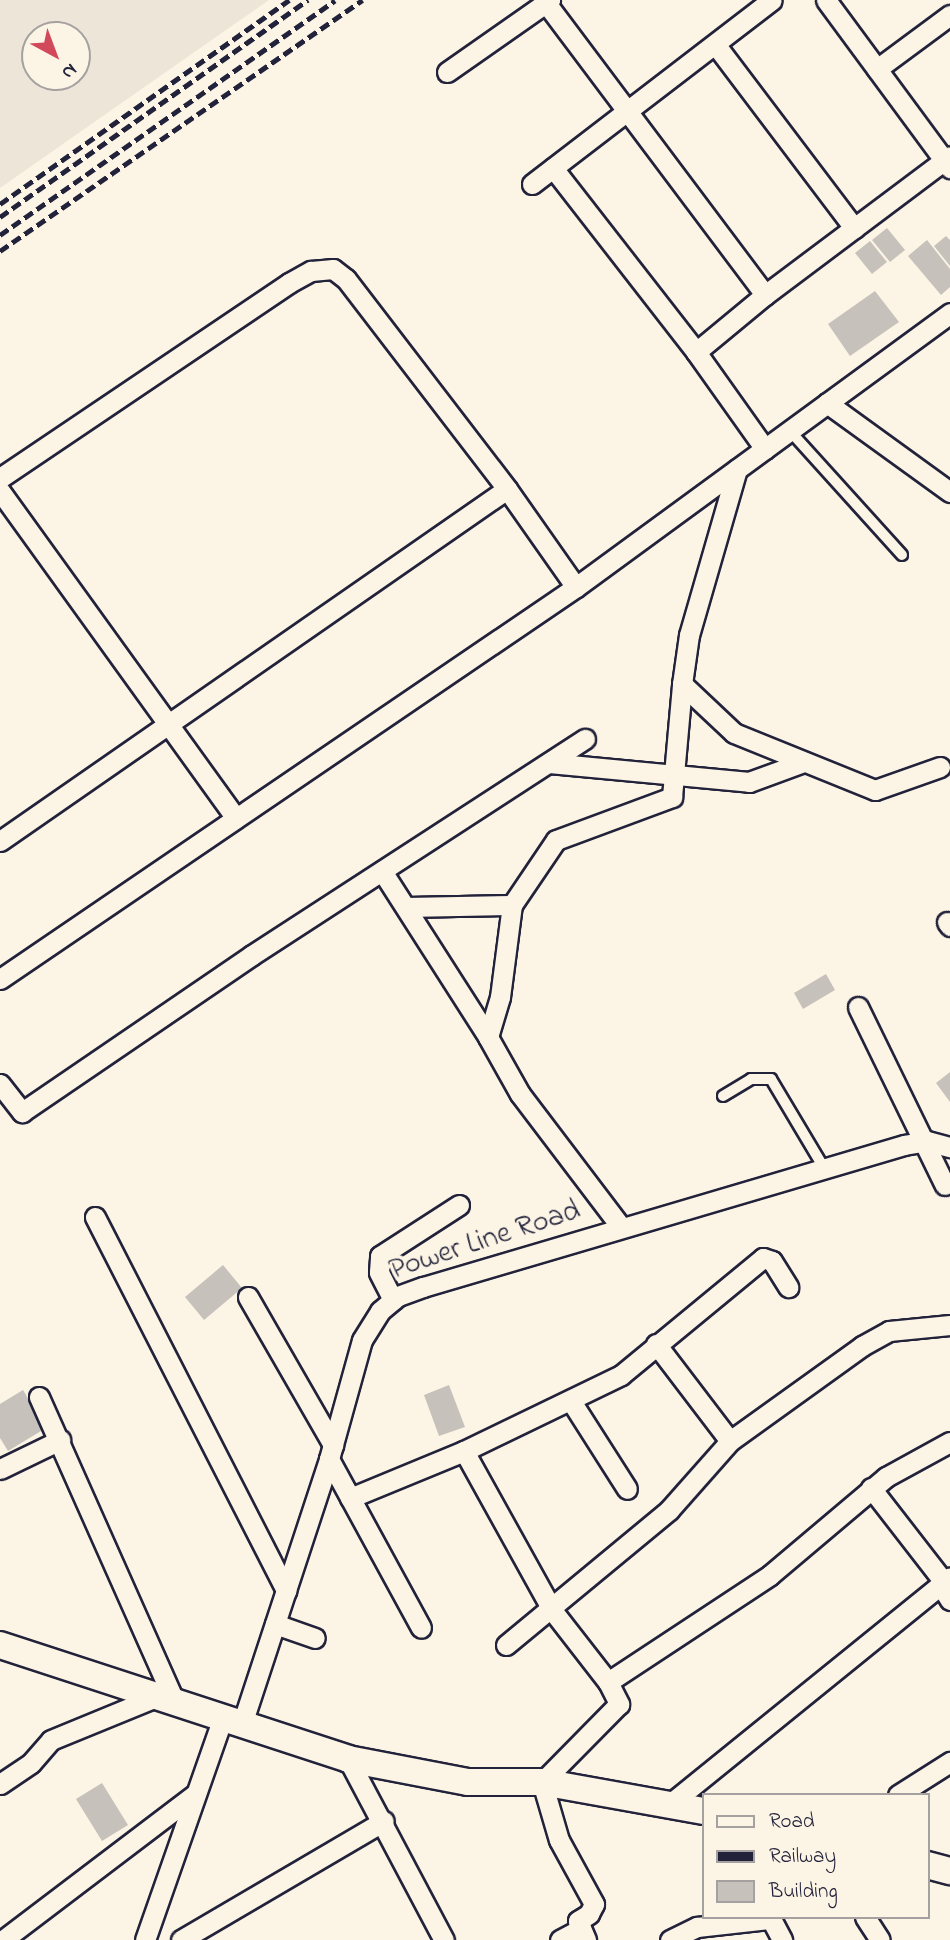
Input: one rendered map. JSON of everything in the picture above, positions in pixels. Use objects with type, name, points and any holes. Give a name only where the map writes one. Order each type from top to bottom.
[{"type":"street","points":[[532,184],[625,110],[772,0]]},
{"type":"street","points":[[696,352],[765,295],[948,161],[826,0]]},
{"type":"street","points":[[447,72],[548,2],[625,110],[765,295]]},
{"type":"street","points":[[877,69],[950,15]]},
{"type":"street","points":[[715,44],[854,228]]},
{"type":"street","points":[[553,168],[696,352],[765,449]]},
{"type":"street","points":[[0,478],[289,283],[324,267],[346,279],[507,489],[576,587]]},
{"type":"street","points":[[0,979],[576,587],[950,313]]},
{"type":"street","points":[[827,403],[950,492]]},
{"type":"street","points":[[488,1037],[500,997],[512,905],[556,840],[672,797],[689,635],[737,470]]},
{"type":"street","points":[[0,841],[507,489]]},
{"type":"street","points":[[0,491],[236,818]]},
{"type":"street","points":[[682,684],[734,733],[802,763],[875,790],[940,766]]},
{"type":"street","points":[[0,1084],[22,1112],[382,871],[585,740]]},
{"type":"street","points":[[548,763],[749,782],[802,763]]},
{"type":"street","points":[[382,871],[488,1037],[520,1094],[621,1227]]},
{"type":"street","points":[[406,907],[512,905]]},
{"type":"street","points":[[858,1007],[927,1142],[945,1185]]},
{"type":"street","name":"Power Line Road","points":[[145,1940],[195,1794],[232,1722],[275,1624],[331,1452],[362,1340],[380,1311],[393,1300],[621,1227],[824,1168],[927,1142],[950,1147]]},
{"type":"street","points":[[393,1300],[379,1272],[380,1256],[459,1205]]},
{"type":"street","points":[[95,1217],[286,1591]]},
{"type":"street","points":[[351,1498],[464,1451],[621,1375],[763,1258],[772,1261],[788,1287]]},
{"type":"street","points":[[248,1297],[421,1628]]},
{"type":"street","points":[[506,1645],[552,1610],[669,1510],[730,1441],[876,1337],[950,1325]]},
{"type":"street","points":[[656,1344],[730,1441]]},
{"type":"street","points":[[39,1397],[60,1440],[166,1699]]},
{"type":"street","points":[[572,1401],[626,1489]]},
{"type":"street","points":[[0,1469],[60,1440]]},
{"type":"street","points":[[608,1682],[770,1575],[871,1488],[950,1442]]},
{"type":"street","points":[[464,1451],[552,1610],[608,1682],[619,1704],[542,1782]]},
{"type":"street","points":[[670,1804],[946,1586],[871,1488]]},
{"type":"street","points":[[275,1624],[315,1638]]},
{"type":"street","points":[[0,1645],[348,1759],[468,1782],[542,1782],[702,1811]]},
{"type":"street","points":[[0,1784],[31,1763],[51,1740],[166,1699]]},
{"type":"street","points":[[348,1759],[384,1821],[444,1940]]},
{"type":"street","points":[[901,1793],[950,1762]]},
{"type":"street","points":[[542,1782],[559,1840],[594,1904],[589,1914],[578,1921],[583,1935],[560,1940]]},
{"type":"street","points":[[3,1940],[195,1794]]},
{"type":"street","points":[[181,1940],[384,1821]]},
{"type":"street","points":[[929,1866],[950,1871]]},
{"type":"street","points":[[670,1940],[697,1927],[762,1919]]},
{"type":"street","points":[[771,1919],[782,1940]]},
{"type":"street","points":[[866,1919],[880,1940]]},
{"type":"lane","points":[[790,430],[902,555]]},
{"type":"lane","points":[[723,1096],[751,1080],[771,1079],[824,1168]]},
{"type":"shaded area","points":[[0,0],[269,0],[0,188]]},
{"type":"building","points":[[887,228],[905,250],[890,262],[872,240]]},
{"type":"building","points":[[946,236],[950,240],[950,266],[934,246]]},
{"type":"building","points":[[927,240],[950,269],[950,287],[941,295],[908,256]]},
{"type":"building","points":[[870,241],[887,262],[872,274],[855,253]]},
{"type":"building","points":[[875,291],[899,322],[850,356],[828,324]]},
{"type":"building","points":[[826,974],[835,990],[803,1009],[794,993]]},
{"type":"building","points":[[950,1072],[950,1102],[936,1083]]},
{"type":"building","points":[[223,1265],[242,1288],[204,1320],[185,1297]]},
{"type":"building","points":[[449,1385],[465,1427],[439,1436],[424,1395]]},
{"type":"building","points":[[23,1390],[46,1428],[8,1451],[0,1438],[0,1404]]},
{"type":"building","points":[[102,1783],[128,1825],[102,1841],[76,1799]]},
{"type":"railway","points":[[0,204],[289,0]]},
{"type":"railway","points":[[0,217],[308,0]]},
{"type":"railway","points":[[0,235],[335,0]]},
{"type":"railway","points":[[0,251],[363,0]]}]
